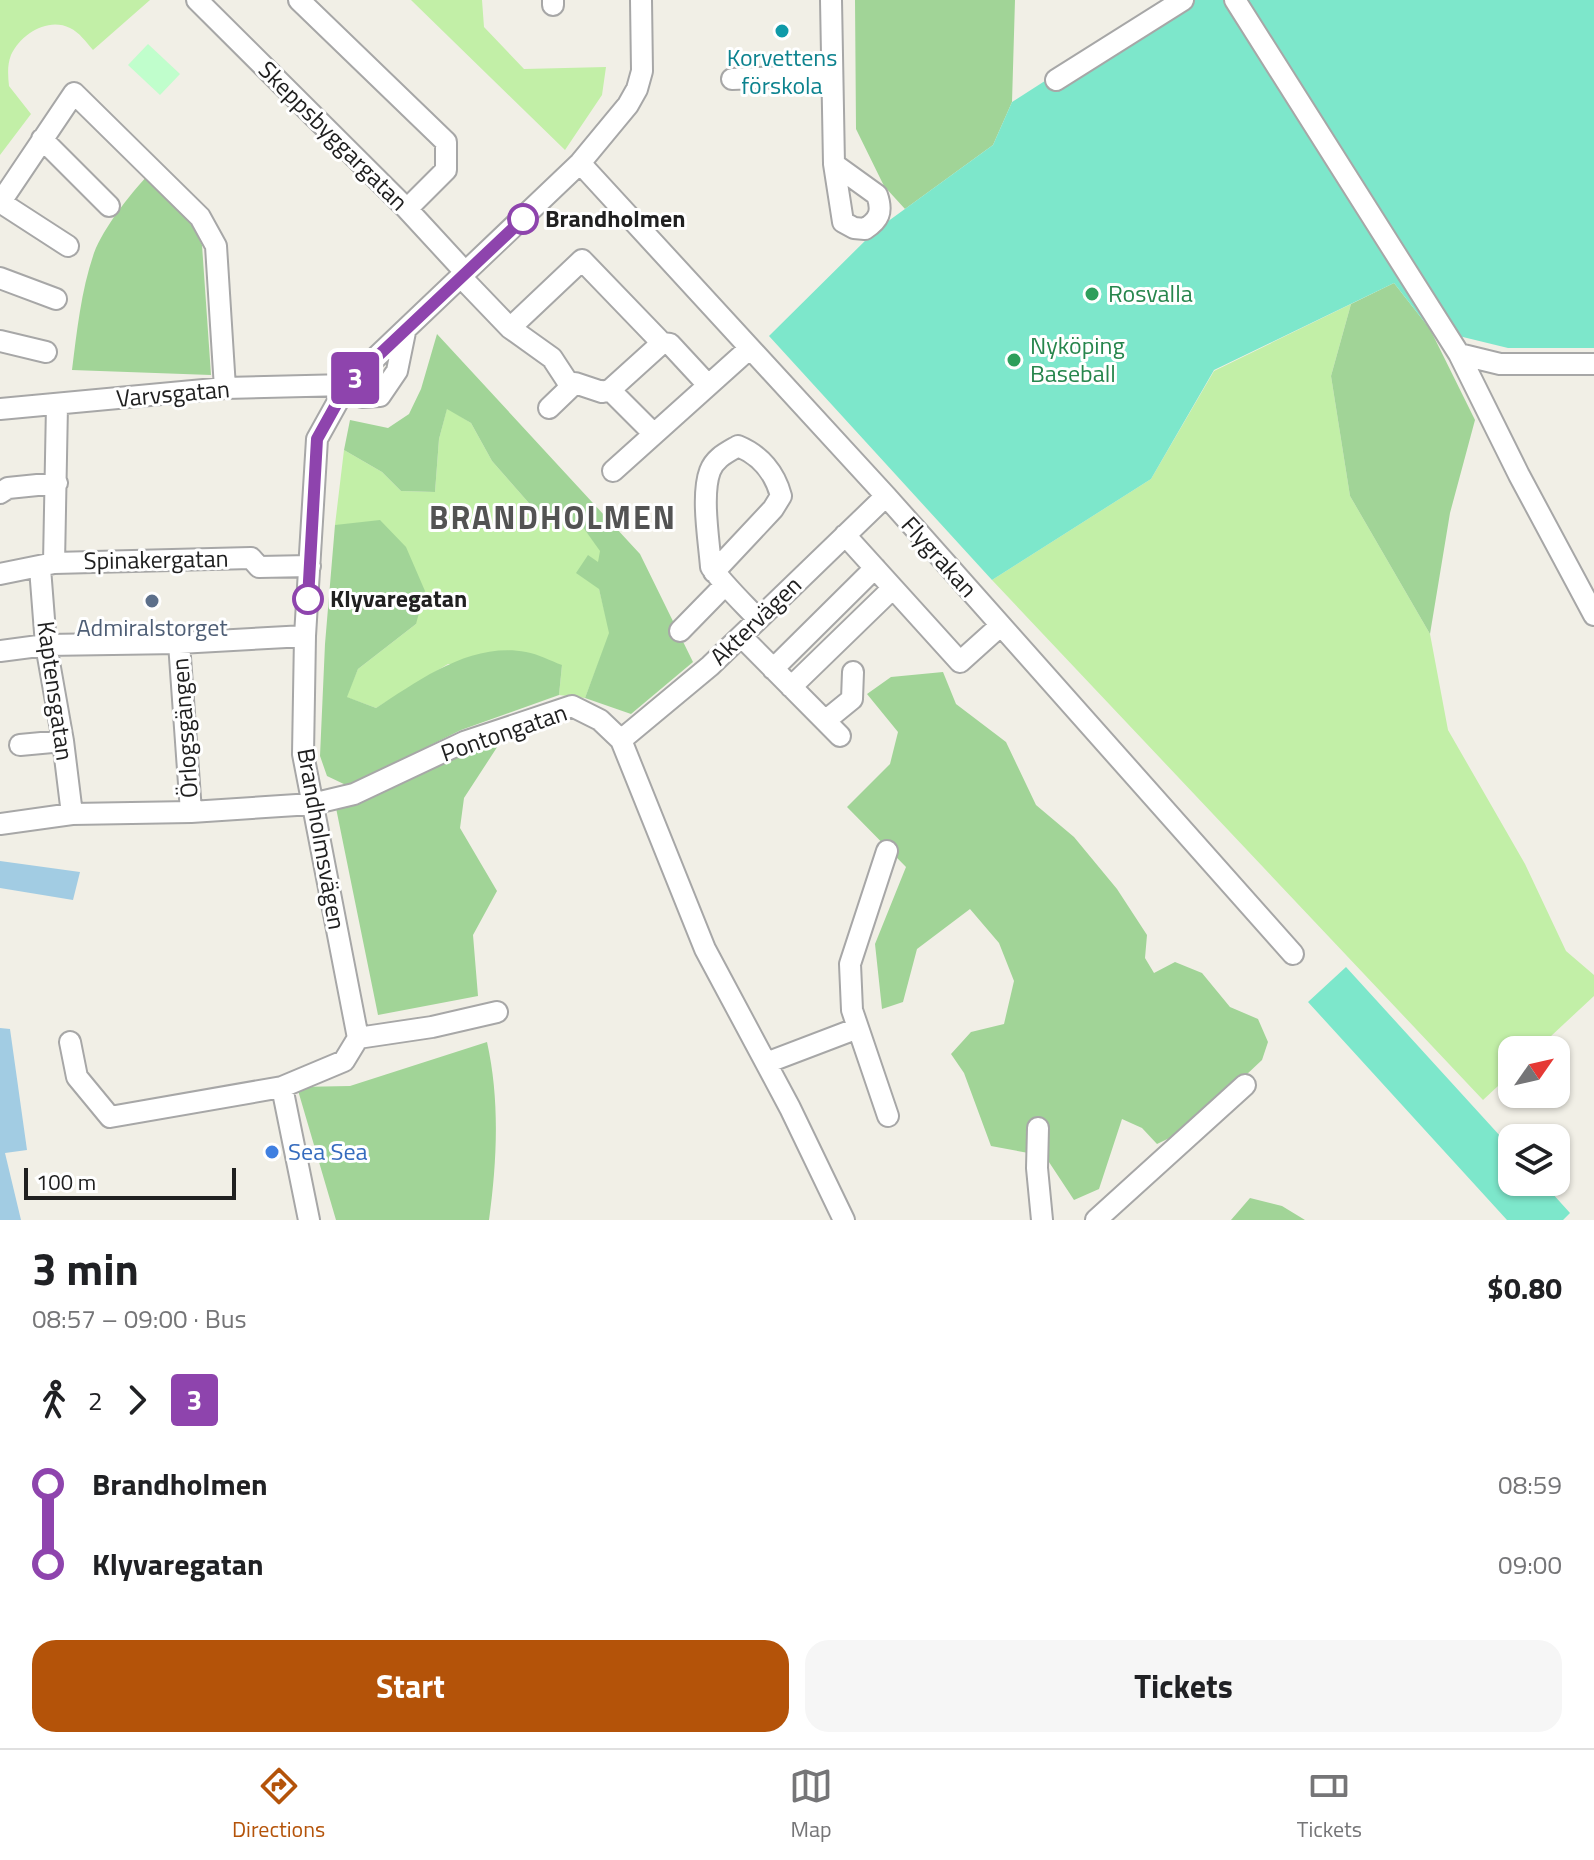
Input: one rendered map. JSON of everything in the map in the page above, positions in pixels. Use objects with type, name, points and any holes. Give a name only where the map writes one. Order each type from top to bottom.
[{"type":"street","points":[[299,0],[446,142],[446,170],[407,209]]},
{"type":"street","name":"Brandholmsvägen","points":[[358,1038],[303,754],[305,636],[317,439],[347,385],[580,163],[628,105],[642,71],[641,0]]},
{"type":"street","points":[[831,0],[834,164]]},
{"type":"street","points":[[1056,80],[1183,0]]},
{"type":"street","points":[[1235,0],[1459,354],[1594,615]]},
{"type":"street","name":"Skeppsbyggargatan","points":[[206,3],[407,209],[510,328],[552,358],[571,387]]},
{"type":"street","points":[[732,79],[832,75]]},
{"type":"street","points":[[68,246],[0,203],[74,93],[200,217],[216,246],[225,388]]},
{"type":"street","points":[[42,139],[109,206]]},
{"type":"street","name":"Flygrakan","points":[[580,163],[886,496],[1293,954]]},
{"type":"street","points":[[510,328],[582,260],[662,343],[670,344],[708,385]]},
{"type":"street","points":[[0,278],[56,299]]},
{"type":"street","name":"Varvsgatan","points":[[0,409],[225,388],[347,385],[362,397],[380,396],[397,371],[405,332]]},
{"type":"street","points":[[0,341],[46,352]]},
{"type":"street","points":[[549,408],[575,383],[602,392],[610,390],[662,343]]},
{"type":"street","points":[[613,471],[750,348]]},
{"type":"street","points":[[1459,354],[1500,364],[1594,364]]},
{"type":"street","points":[[610,390],[654,434]]},
{"type":"street","name":"Kaptensgatan","points":[[57,405],[57,483],[47,565],[46,645],[72,814]]},
{"type":"street","points":[[680,631],[718,579],[773,509],[781,496],[772,474],[754,453],[738,446],[719,457],[709,472],[707,500],[711,567],[718,579],[758,619]]},
{"type":"street","points":[[0,493],[8,488],[57,483]]},
{"type":"street","name":"Aktervägen","points":[[621,740],[710,666],[886,496]]},
{"type":"street","points":[[845,535],[960,662],[1000,626]]},
{"type":"street","name":"Spinakergatan","points":[[0,574],[47,565],[251,558],[259,567],[310,566]]},
{"type":"street","points":[[773,669],[875,568]]},
{"type":"street","points":[[791,687],[893,588]]},
{"type":"street","points":[[0,651],[46,645],[179,643],[305,636]]},
{"type":"street","points":[[741,636],[832,729],[852,699],[853,672]]},
{"type":"street","name":"Örlogsgängen","points":[[179,643],[191,812]]},
{"type":"street","name":"Pontongatan","points":[[0,824],[72,814],[191,812],[312,804],[354,794],[464,742],[572,706],[600,720],[621,740],[705,949],[844,1220]]},
{"type":"street","points":[[20,745],[63,741]]},
{"type":"street","points":[[887,851],[850,964],[852,1010],[888,1116]]},
{"type":"street","points":[[70,1042],[77,1077],[110,1117],[282,1087],[344,1061],[358,1038],[432,1027],[497,1012]]},
{"type":"street","points":[[766,1063],[858,1028]]},
{"type":"street","points":[[1096,1220],[1245,1085]]},
{"type":"street","points":[[282,1087],[309,1220]]},
{"type":"street","points":[[1038,1128],[1037,1168],[1042,1220]]},
{"type":"green space","points":[[0,0],[150,0],[93,50],[77,32],[62,25],[44,26],[21,40],[10,59],[9,86],[31,114],[0,155]]},
{"type":"green space","points":[[411,0],[482,0],[484,27],[524,69],[606,67],[602,95],[565,150]]},
{"type":"green space","points":[[855,0],[1015,0],[1012,102],[993,145],[905,209],[884,186],[856,129]]},
{"type":"green space","name":"Rosvalla","points":[[1171,0],[1594,0],[1594,348],[1508,348],[1430,329],[1394,283],[1214,370],[1151,479],[992,580],[769,336],[876,230],[993,145],[1012,102]]},
{"type":"green space","points":[[148,44],[180,74],[160,95],[128,65]]},
{"type":"green space","points":[[147,176],[193,226],[202,245],[211,375],[72,370],[83,296],[94,253],[110,222]]},
{"type":"green space","points":[[1394,283],[1430,329],[1475,420],[1450,513],[1430,634],[1350,496],[1331,376],[1351,304]]},
{"type":"green space","points":[[1351,304],[1331,376],[1350,496],[1430,634],[1448,730],[1525,864],[1566,951],[1594,975],[1594,996],[1551,1036],[1498,1036],[1498,1086],[1483,1100],[992,580],[1151,479],[1214,371]]},
{"type":"green space","points":[[437,334],[640,554],[693,662],[631,714],[585,698],[609,633],[599,589],[576,573],[588,555],[598,562],[600,551],[582,526],[535,510],[492,461],[471,423],[447,409],[439,439],[435,492],[401,491],[382,472],[344,450],[350,420],[388,428],[409,414],[421,389]]},
{"type":"green space","points":[[447,408],[471,423],[492,461],[535,510],[582,526],[601,551],[599,589],[610,633],[585,698],[559,695],[562,665],[448,664],[376,708],[346,697],[358,669],[416,624],[335,525],[344,450],[382,472],[401,491],[435,492],[439,439]]},
{"type":"green space","points":[[380,520],[406,547],[425,591],[416,624],[358,669],[347,697],[376,708],[446,666],[466,658],[505,650],[531,653],[562,665],[559,695],[461,730],[348,786],[327,776],[320,756],[335,525]]},
{"type":"green space","points":[[943,672],[956,704],[1006,742],[1036,805],[1074,837],[1117,889],[1147,935],[1145,958],[1154,973],[1175,962],[1202,973],[1230,1007],[1258,1019],[1268,1042],[1262,1060],[1182,1132],[1157,1144],[1142,1128],[1122,1119],[1099,1189],[1074,1200],[1045,1156],[991,1146],[964,1073],[951,1054],[971,1032],[1004,1024],[1014,981],[999,943],[970,909],[917,949],[903,1002],[882,1009],[875,944],[906,867],[847,807],[890,764],[898,732],[867,694],[891,677]]},
{"type":"green space","points":[[505,735],[464,798],[460,828],[497,891],[473,935],[478,996],[378,1015],[336,808],[465,749]]},
{"type":"green space","points":[[1346,967],[1498,1134],[1498,1196],[1555,1196],[1570,1213],[1563,1220],[1507,1220],[1308,1002]]},
{"type":"green space","points":[[487,1042],[494,1086],[496,1131],[489,1220],[336,1220],[297,1087],[350,1086]]},
{"type":"green space","points":[[1250,1198],[1282,1206],[1305,1220],[1231,1220]]},
{"type":"water","points":[[0,861],[80,872],[73,900],[0,888]]},
{"type":"water","points":[[0,1028],[10,1029],[27,1150],[5,1153],[21,1220],[0,1220]]},
{"type":"bus line","name":"3","points":[[308,599],[317,439],[347,385],[523,219]]},
{"type":"place","name":"Korvettens förskola","points":[[782,31]]},
{"type":"place","name":"Brandholmen","points":[[523,219]]},
{"type":"place","name":"Rosvalla","points":[[1092,294]]},
{"type":"place","name":"Nyköping Baseball","points":[[1014,360]]},
{"type":"place","name":"Klyvaregatan","points":[[308,599]]},
{"type":"place","name":"Admiralstorget","points":[[152,601]]},
{"type":"place","name":"Sea Sea","points":[[272,1152]]},
{"type":"district","name":"BRANDHOLMEN","points":[[553,518]]}]
